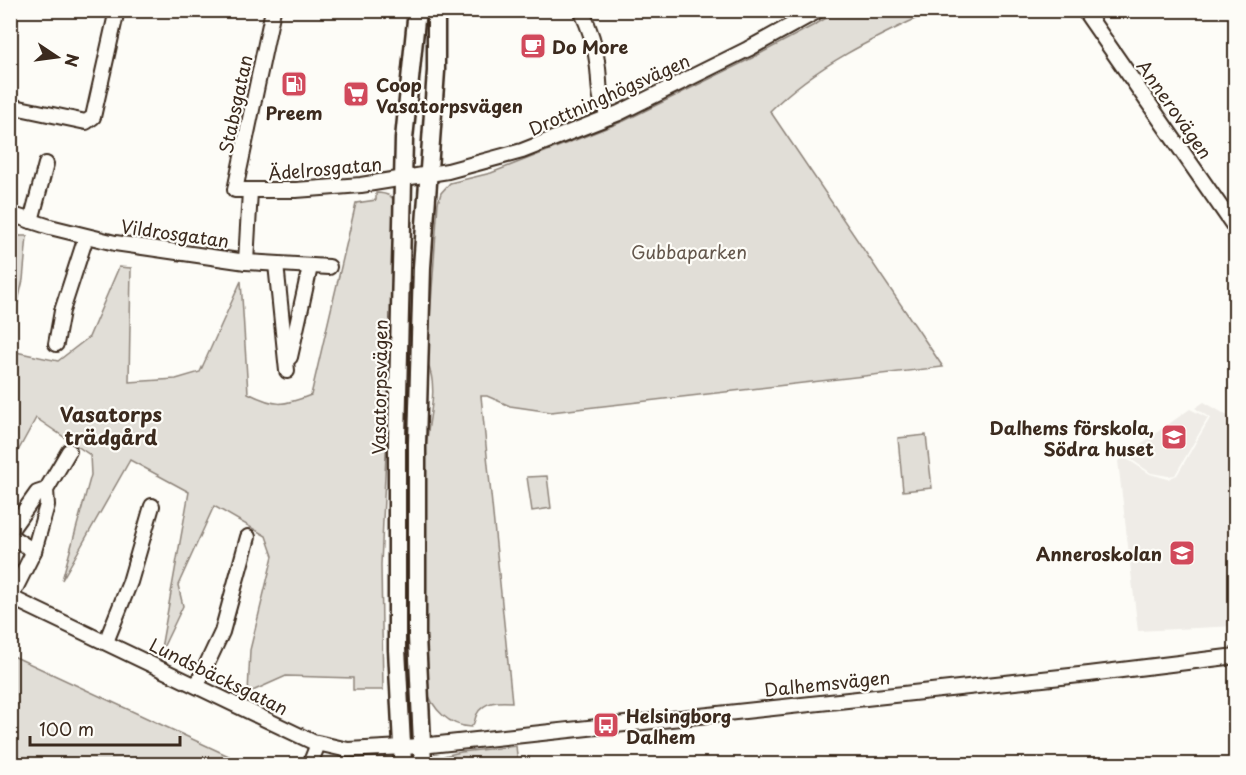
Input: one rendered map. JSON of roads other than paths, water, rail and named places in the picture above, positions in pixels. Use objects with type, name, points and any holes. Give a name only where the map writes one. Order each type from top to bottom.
[{"type":"main road","name":"Vasatorpsvägen","points":[[403,765],[397,660],[396,538],[402,179],[406,105],[417,10]]},
{"type":"main road","points":[[423,765],[417,637],[417,443],[420,320],[436,71],[436,10]]},
{"type":"street","points":[[10,106],[86,123],[91,121],[117,10]]},
{"type":"street","name":"Stabsgatan","points":[[250,191],[235,190],[273,10]]},
{"type":"street","points":[[581,10],[594,42],[599,93],[609,117]]},
{"type":"street","name":"Drottninghögsvägen","points":[[402,179],[479,164],[522,151],[609,117],[748,49],[819,10]]},
{"type":"street","name":"Annerovägen","points":[[1084,10],[1236,229]]},
{"type":"street","points":[[31,220],[46,164]]},
{"type":"street","name":"Ädelrosgatan","points":[[250,191],[361,185],[402,179]]},
{"type":"street","name":"Vildrosgatan","points":[[10,214],[86,237],[246,262],[250,191]]},
{"type":"street","points":[[56,344],[62,311],[86,237]]},
{"type":"street","points":[[246,262],[329,267]]},
{"type":"street","points":[[276,264],[287,371],[310,267]]},
{"type":"street","points":[[11,597],[34,551],[47,505],[46,490],[69,451]]},
{"type":"street","points":[[10,531],[37,492],[46,490]]},
{"type":"street","points":[[106,642],[130,582],[152,506]]},
{"type":"street","points":[[10,536],[34,551]]},
{"type":"street","points":[[197,685],[222,632],[248,537]]},
{"type":"street","name":"Lundsbäcksgatan","points":[[11,597],[318,744],[348,750],[422,746]]},
{"type":"street","name":"Dalhemsvägen","points":[[422,746],[1236,656]]},
{"type":"street","points":[[310,765],[318,744]]},
{"type":"place","name":"Do More","points":[[533,46]]},
{"type":"place","name":"Preem","points":[[294,84]]},
{"type":"place","name":"Coop Vasatorpsvägen","points":[[356,94]]},
{"type":"place","name":"Dalhems förskola, Södra huset","points":[[1174,437]]},
{"type":"place","name":"Anneroskolan","points":[[1182,553]]},
{"type":"place","name":"Helsingborg Dalhem","points":[[606,725]]},
{"type":"district","name":"Vasatorps trädgård","points":[[111,426]]},
{"type":"park label","name":"Gubbaparken","points":[[689,251]]}]
